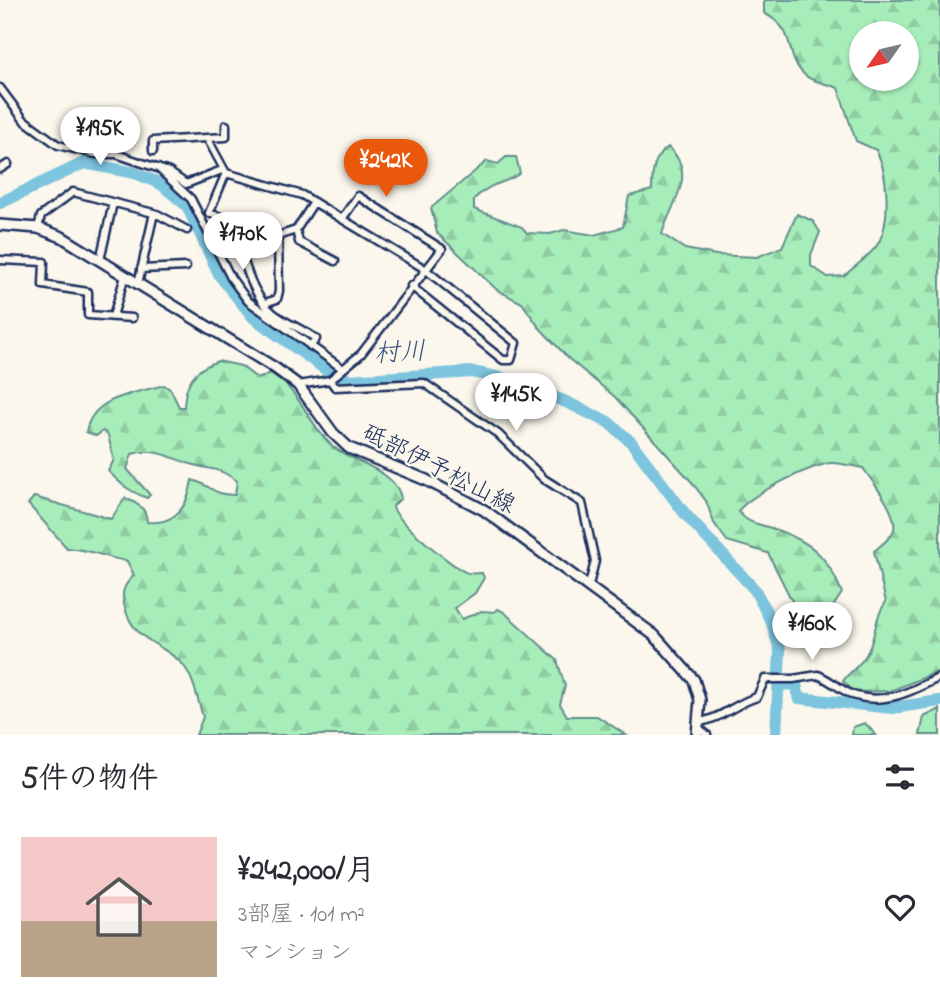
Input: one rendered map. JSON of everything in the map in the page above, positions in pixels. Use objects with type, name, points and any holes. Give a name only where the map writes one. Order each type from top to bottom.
[{"type":"main road","name":"砥部伊予松山線","points":[[0,225],[38,228],[62,237],[100,260],[298,385],[333,433],[349,448],[426,480],[484,510],[589,585],[654,635],[694,680],[700,700],[699,729]]},
{"type":"street","points":[[0,88],[24,120],[58,145],[95,154],[116,154],[158,168],[186,184],[224,171],[302,195],[425,269],[516,343],[511,360],[503,360],[411,286]]},
{"type":"street","points":[[153,151],[153,141],[226,137],[226,125]]},
{"type":"street","points":[[207,138],[224,171],[209,213],[278,236],[296,230],[314,202]]},
{"type":"street","points":[[158,168],[191,199],[231,278],[247,301],[342,370]]},
{"type":"street","points":[[38,228],[41,216],[73,192],[154,213],[187,230]]},
{"type":"street","points":[[298,385],[330,380],[361,354],[442,249],[358,196],[342,219]]},
{"type":"street","points":[[100,260],[113,203]]},
{"type":"street","points":[[138,284],[154,213]]},
{"type":"street","points":[[296,230],[299,242],[335,261]]},
{"type":"street","points":[[265,303],[277,299],[279,291],[278,236]]},
{"type":"street","points":[[240,249],[252,282],[265,303],[274,313],[316,339],[310,346]]},
{"type":"street","points":[[0,260],[44,262],[43,285],[88,292],[88,314],[132,318]]},
{"type":"street","points":[[141,269],[186,267]]},
{"type":"street","points":[[113,316],[125,276]]},
{"type":"street","points":[[330,380],[335,387],[424,383],[498,435],[544,479],[582,503],[595,561],[589,585]]},
{"type":"street","points":[[708,735],[699,729],[740,702],[757,696],[765,679],[793,680],[818,675],[855,696],[885,698],[912,692],[940,677]]},
{"type":"green space","points":[[764,0],[940,0],[940,671],[890,691],[854,692],[843,681],[866,655],[886,602],[874,551],[890,537],[894,525],[889,508],[863,468],[834,463],[820,466],[767,489],[738,511],[749,521],[785,533],[807,544],[830,568],[842,593],[832,608],[805,614],[794,605],[768,553],[727,541],[714,523],[706,501],[690,480],[615,397],[569,359],[539,327],[522,303],[497,290],[437,233],[431,208],[487,161],[498,164],[506,157],[516,157],[520,173],[481,193],[474,199],[474,209],[522,227],[527,233],[550,234],[564,230],[594,235],[623,227],[629,196],[652,190],[656,161],[668,147],[677,157],[682,178],[662,234],[685,249],[716,255],[757,257],[782,247],[797,214],[813,221],[820,232],[811,255],[811,266],[828,277],[844,276],[872,251],[883,232],[886,196],[883,170],[876,150],[856,141],[838,88],[806,76],[794,60],[783,28],[764,13]]},
{"type":"green space","points":[[218,361],[241,366],[258,379],[270,373],[289,388],[330,444],[390,480],[401,498],[393,506],[402,521],[458,568],[469,573],[482,573],[484,578],[475,593],[455,608],[462,619],[482,611],[494,612],[498,609],[504,612],[557,660],[565,686],[560,704],[567,716],[597,716],[626,735],[196,735],[203,717],[187,671],[176,658],[143,636],[130,620],[123,594],[125,586],[134,575],[127,561],[67,548],[28,504],[34,497],[111,519],[125,498],[140,507],[147,522],[157,522],[173,517],[184,506],[192,480],[216,492],[235,495],[237,481],[224,473],[162,454],[140,452],[132,454],[127,469],[150,495],[147,498],[125,487],[108,471],[114,460],[108,435],[103,431],[96,436],[86,432],[97,411],[116,398],[128,394],[164,385],[171,390],[179,407],[184,407],[186,390],[192,378],[203,368]]},
{"type":"green space","points":[[940,709],[940,735],[920,735],[924,717]]},
{"type":"green space","points":[[865,723],[876,735],[852,735],[853,727]]},
{"type":"waterway","name":"村川","points":[[0,203],[84,163],[135,173],[161,184],[187,206],[220,276],[254,318],[329,372],[349,380],[472,372],[501,378],[564,401],[608,422],[631,442],[686,515],[755,590],[772,623],[780,650],[776,735]]},
{"type":"waterway","points":[[779,685],[796,684],[799,698],[892,708],[940,701]]}]
